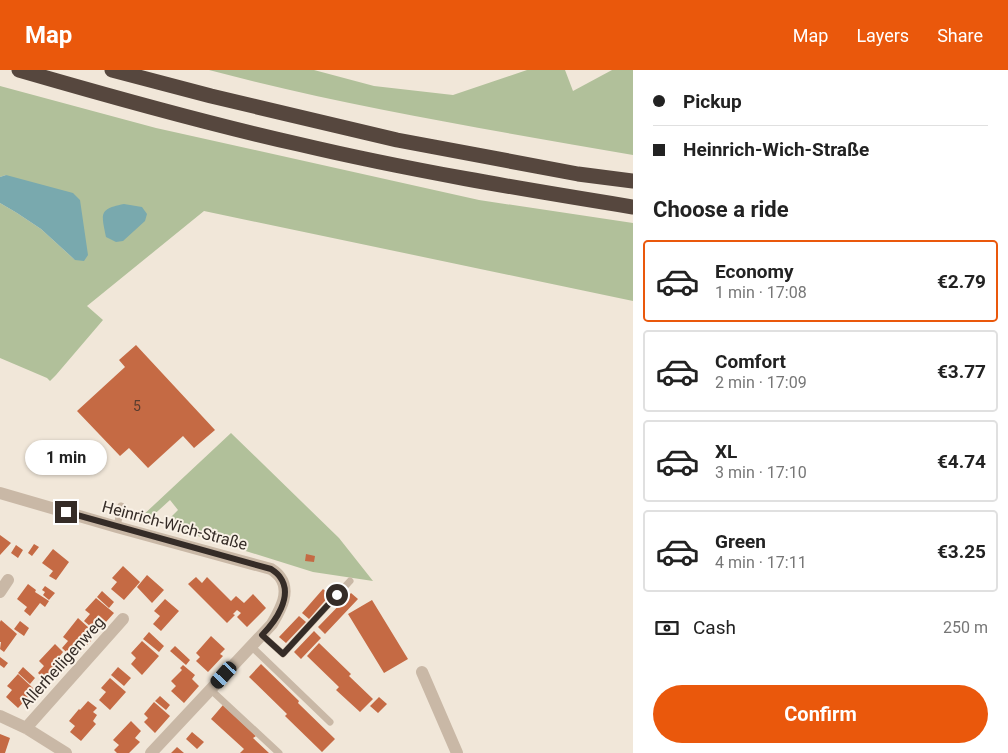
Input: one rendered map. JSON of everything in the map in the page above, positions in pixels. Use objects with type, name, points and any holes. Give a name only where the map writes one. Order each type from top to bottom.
[{"type":"highway","points":[[20,70],[164,112],[299,145],[542,193],[633,207]]},
{"type":"highway","points":[[112,70],[211,96],[397,140],[578,174],[633,181]]},
{"type":"street","name":"Heinrich-Wich-Straße","points":[[0,493],[271,569],[280,577],[284,585],[285,594],[281,608],[272,624],[262,635]]},
{"type":"street","points":[[0,592],[4,577]]},
{"type":"street","name":"Allerheiligenweg","points":[[26,728],[123,619]]},
{"type":"street","points":[[151,753],[262,635]]},
{"type":"street","points":[[422,672],[458,753]]},
{"type":"street","name":"Allerheiligenweg","points":[[0,716],[26,728],[66,753]]},
{"type":"lane","points":[[117,527],[121,506]]},
{"type":"lane","points":[[262,635],[283,654],[350,581]]},
{"type":"lane","points":[[251,646],[330,722]]},
{"type":"lane","points":[[211,690],[279,753]]},
{"type":"green space","points":[[209,70],[314,70],[374,86],[453,95],[527,70],[565,70],[573,91],[612,70],[633,70],[633,155],[367,107]]},
{"type":"green space","points":[[0,86],[156,128],[479,200],[633,223],[633,301],[204,211],[87,306],[103,320],[50,381],[0,358],[0,203],[41,229],[75,260],[6,175],[0,177]]},
{"type":"green space","points":[[231,433],[339,538],[373,581],[313,572],[163,525],[178,510],[170,500],[148,520],[140,518]]},
{"type":"water","points":[[6,175],[73,193],[80,200],[88,255],[84,261],[75,260],[41,229],[0,203],[0,177]]},
{"type":"water","points":[[124,204],[142,207],[147,214],[145,221],[123,241],[116,242],[106,237],[103,217],[106,210]]},
{"type":"building","points":[[136,345],[215,430],[194,448],[183,436],[148,468],[129,448],[120,456],[77,411],[125,367],[119,360]]},
{"type":"building","points":[[0,535],[11,543],[0,555]]},
{"type":"building","points":[[34,544],[39,547],[32,556],[28,553]]},
{"type":"building","points":[[16,545],[23,550],[18,558],[11,553]]},
{"type":"building","points":[[53,549],[69,562],[56,580],[49,576],[53,571],[42,563]]},
{"type":"building","points":[[306,554],[315,556],[314,562],[305,561]]},
{"type":"building","points":[[123,566],[140,582],[124,600],[111,589],[117,582],[112,578]]},
{"type":"building","points":[[147,575],[164,590],[152,603],[137,587]]},
{"type":"building","points":[[196,577],[202,583],[207,577],[231,601],[236,596],[244,603],[253,594],[266,608],[247,627],[237,617],[241,613],[237,610],[227,623],[188,584]]},
{"type":"building","points":[[28,584],[36,590],[35,592],[49,601],[45,607],[40,603],[30,616],[24,611],[27,607],[17,599]]},
{"type":"building","points":[[45,586],[55,593],[49,600],[43,595],[45,592],[42,590]]},
{"type":"building","points":[[323,589],[330,595],[309,619],[302,613]]},
{"type":"building","points":[[102,591],[114,602],[109,608],[97,597]]},
{"type":"building","points":[[351,593],[358,599],[325,634],[318,627]]},
{"type":"building","points":[[96,598],[114,613],[97,632],[84,621],[90,614],[85,610]]},
{"type":"building","points":[[165,599],[179,611],[161,631],[153,624],[160,616],[154,611]]},
{"type":"building","points":[[372,600],[408,659],[384,673],[348,614]]},
{"type":"building","points":[[299,616],[306,622],[286,643],[279,637]]},
{"type":"building","points":[[78,618],[90,629],[85,635],[91,641],[74,659],[62,648],[68,641],[63,637]]},
{"type":"building","points":[[1,620],[17,634],[4,652],[0,649]]},
{"type":"building","points":[[20,621],[29,628],[24,636],[14,629]]},
{"type":"building","points":[[314,631],[321,638],[301,659],[294,652]]},
{"type":"building","points":[[149,632],[164,646],[159,652],[143,639]]},
{"type":"building","points":[[211,636],[225,649],[220,654],[223,656],[208,672],[196,661],[200,657],[196,653]]},
{"type":"building","points":[[142,641],[159,656],[142,675],[131,664],[136,658],[131,653]]},
{"type":"building","points":[[319,643],[351,674],[349,676],[373,699],[360,712],[336,690],[339,687],[307,656]]},
{"type":"building","points":[[55,644],[63,652],[59,657],[67,665],[50,684],[38,673],[44,666],[39,661]]},
{"type":"building","points":[[175,646],[190,660],[186,665],[170,651]]},
{"type":"building","points":[[0,657],[8,663],[4,668],[0,665]]},
{"type":"building","points":[[261,664],[335,739],[322,752],[249,677]]},
{"type":"building","points":[[183,665],[195,675],[192,679],[199,686],[184,703],[171,691],[176,686],[171,681],[182,670],[180,668]]},
{"type":"building","points":[[23,667],[35,678],[30,684],[18,673]]},
{"type":"building","points":[[118,667],[131,678],[124,686],[111,675]]},
{"type":"building","points":[[18,674],[35,690],[18,708],[6,697],[12,690],[7,686]]},
{"type":"building","points":[[110,678],[126,692],[110,710],[99,700],[106,692],[101,688]]},
{"type":"building","points":[[160,696],[170,705],[166,710],[155,701]]},
{"type":"building","points":[[379,697],[387,704],[378,713],[370,706]]},
{"type":"building","points":[[88,701],[97,708],[93,712],[97,715],[93,721],[96,724],[81,741],[70,732],[75,726],[69,721]]},
{"type":"building","points":[[154,702],[170,716],[155,733],[144,722],[148,718],[144,714]]},
{"type":"building","points":[[223,705],[256,736],[253,738],[269,753],[240,753],[244,749],[211,719]]},
{"type":"building","points":[[131,721],[141,731],[135,738],[140,742],[129,753],[117,753],[114,750],[119,745],[113,740]]},
{"type":"building","points":[[192,732],[204,742],[197,749],[186,739]]},
{"type":"building","points":[[0,734],[10,738],[5,753],[0,753]]},
{"type":"building","points":[[177,747],[184,753],[171,753]]},
{"type":"route","points":[[66,512],[271,569],[280,577],[284,585],[285,594],[281,608],[272,624],[262,635],[283,654],[337,595]]}]
